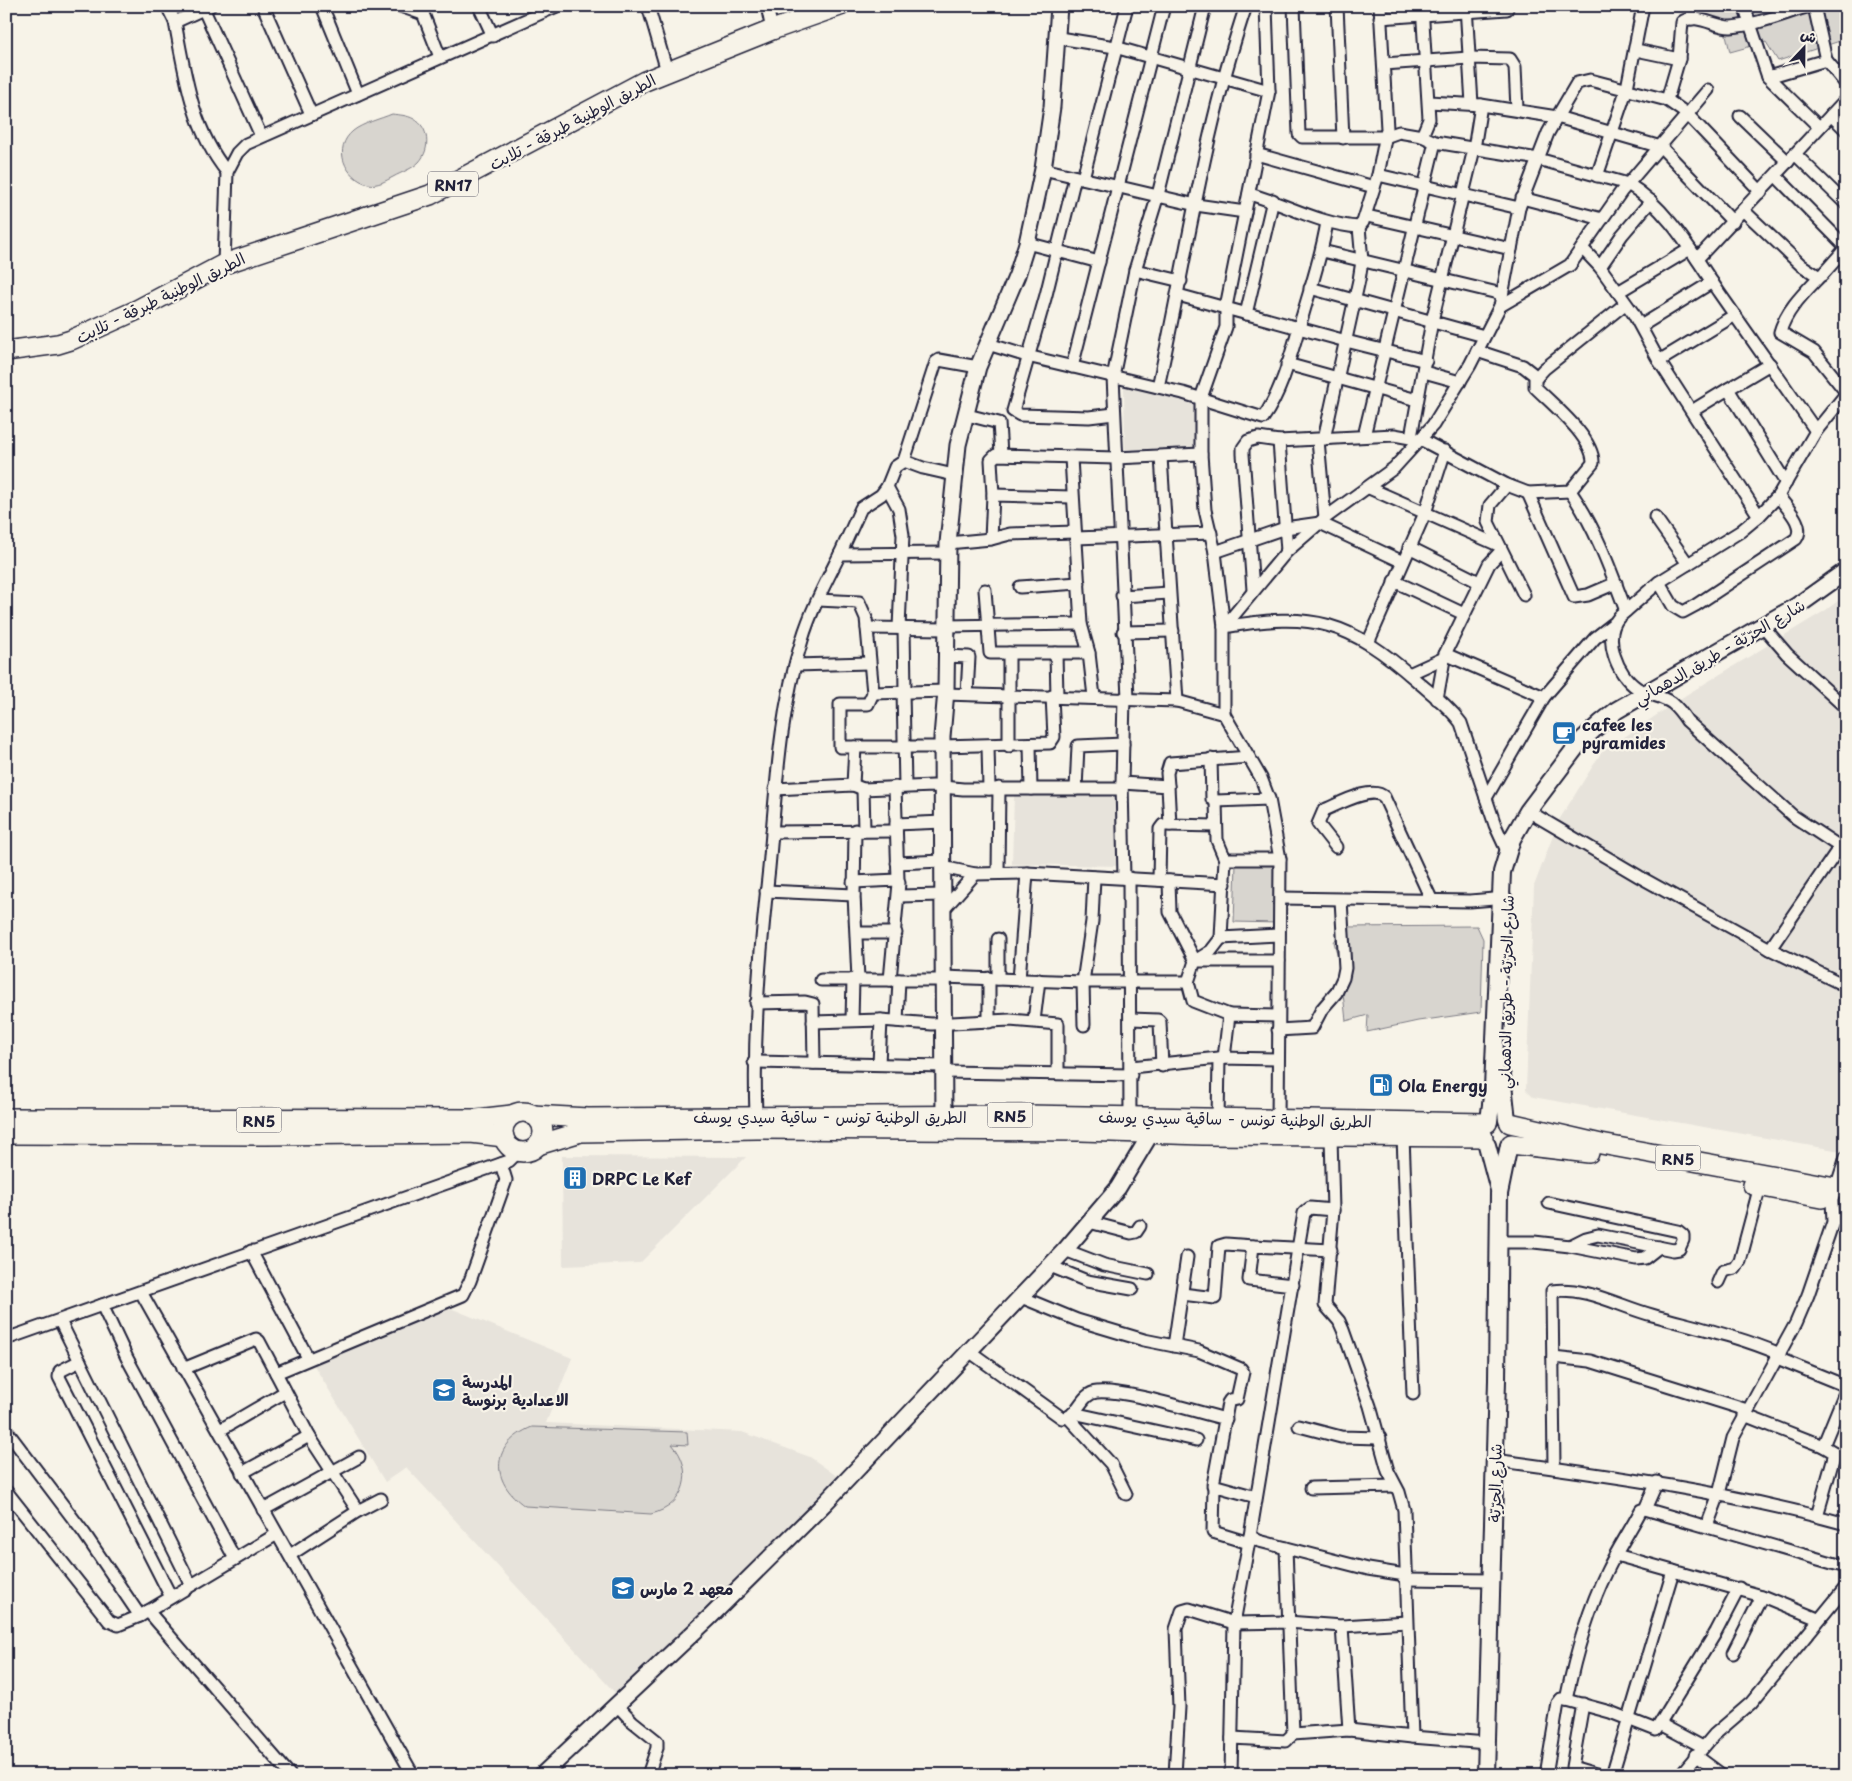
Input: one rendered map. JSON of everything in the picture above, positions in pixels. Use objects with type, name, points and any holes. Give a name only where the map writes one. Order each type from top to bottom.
[{"type":"main road","name":"الطريق الوطنية طبرقة - تلابت","points":[[6,363],[40,355],[58,344],[118,319],[224,264],[430,194],[602,102],[668,71],[772,30],[840,6]]},
{"type":"main road","name":"الطريق الوطنية طبرقة - تلابت","points":[[6,351],[58,344]]},
{"type":"main road","name":"شارع الحرّيّة - طريق الدهماني","points":[[1494,1128],[1502,1080],[1502,872],[1516,830],[1588,744],[1651,695],[1797,606],[1846,571]]},
{"type":"main road","name":"شارع الحرّيّة - طريق الدهماني","points":[[1651,695],[1768,632],[1819,601],[1846,581]]},
{"type":"main road","name":"شارع الحرّيّة - طريق الدهماني","points":[[1503,898],[1518,843],[1530,812]]},
{"type":"main road","name":"RN5","points":[[6,1118],[477,1119],[522,1112],[532,1115]]},
{"type":"main road","points":[[508,1152],[504,1125],[512,1115]]},
{"type":"main road","name":"الطريق الوطنية تونس - ساقية سيدي يوسف","points":[[532,1115],[588,1118],[756,1116],[944,1123],[1130,1124],[1278,1128],[1494,1128],[1601,1144],[1840,1194]]},
{"type":"main road","points":[[532,1115],[539,1121],[542,1129],[542,1137],[538,1145]]},
{"type":"main road","name":"الطريق الوطنية تونس - ساقية سيدي يوسف","points":[[1155,1126],[1218,1120],[1331,1136],[1403,1137],[1494,1128]]},
{"type":"main road","name":"الطريق الوطنية تونس - ساقية سيدي يوسف","points":[[538,1145],[570,1134],[597,1131],[757,1129],[944,1123]]},
{"type":"main road","points":[[1494,1128],[1514,1136],[1510,1144]]},
{"type":"main road","name":"شارع الحرّيّة","points":[[1486,1775],[1499,1242],[1499,1192],[1494,1128]]},
{"type":"main road","name":"RN5","points":[[6,1134],[266,1135],[471,1133],[508,1152],[531,1150],[538,1145]]},
{"type":"main road","name":"شارع الحرّيّة","points":[[1499,1192],[1510,1144]]},
{"type":"main road","name":"RN5","points":[[1510,1144],[1614,1157],[1760,1186],[1840,1194]]},
{"type":"street","points":[[167,6],[175,22],[195,115],[213,155],[226,172]]},
{"type":"street","points":[[263,6],[311,114]]},
{"type":"street","points":[[322,6],[358,94]]},
{"type":"street","points":[[400,6],[421,10],[440,57]]},
{"type":"street","points":[[480,6],[492,36]]},
{"type":"street","points":[[224,264],[226,172],[237,153],[261,136],[492,36],[537,11],[557,6]]},
{"type":"street","points":[[648,6],[668,71]]},
{"type":"street","points":[[767,6],[772,30]]},
{"type":"street","points":[[944,1123],[942,746],[946,693],[948,548],[954,475],[958,445],[978,367],[1017,274],[1027,243],[1043,169],[1052,107],[1059,6]]},
{"type":"street","points":[[1114,414],[1072,417],[1020,415],[1014,413],[1013,405],[1046,295],[1057,250],[1127,6]]},
{"type":"street","points":[[1072,367],[1164,6]]},
{"type":"street","points":[[1130,1124],[1131,1020],[1128,982],[1122,786],[1126,698],[1113,377],[1135,270],[1158,195],[1205,6]]},
{"type":"street","points":[[1158,388],[1181,281],[1204,155],[1246,6]]},
{"type":"street","points":[[1266,6],[1269,91],[1226,307],[1226,327],[1201,398],[1201,454],[1205,510],[1215,552],[1224,627],[1224,714],[1249,757],[1268,799],[1280,858],[1281,898],[1278,935],[1277,1059],[1278,1128]]},
{"type":"street","points":[[1294,6],[1299,134],[1302,137],[1385,137],[1399,132],[1422,136],[1435,142],[1538,159],[1628,184],[1651,201],[1694,254],[1816,431]]},
{"type":"street","points":[[1337,6],[1343,138]]},
{"type":"street","points":[[1322,520],[1321,439],[1346,341],[1362,261],[1360,227],[1367,216],[1385,137],[1384,64],[1380,6]]},
{"type":"street","points":[[1597,176],[1627,88],[1636,50],[1643,6]]},
{"type":"street","points":[[1692,19],[1693,6]]},
{"type":"street","points":[[1744,6],[1768,77],[1818,126]]},
{"type":"street","points":[[1667,100],[1679,59],[1682,22],[1692,19],[1730,28],[1812,6],[1826,60],[1846,84]]},
{"type":"street","points":[[175,22],[207,8],[261,136]]},
{"type":"street","points":[[1416,438],[1416,400],[1425,366],[1432,321],[1474,149],[1477,104],[1469,58],[1466,9]]},
{"type":"street","points":[[1380,18],[1422,10],[1507,9]]},
{"type":"street","points":[[1422,10],[1429,102],[1429,118],[1422,136]]},
{"type":"street","points":[[1058,38],[1115,46],[1269,91]]},
{"type":"street","points":[[1636,50],[1679,59]]},
{"type":"street","points":[[1384,64],[1469,58],[1506,58],[1513,60],[1516,67],[1517,109]]},
{"type":"street","points":[[1768,77],[1826,60]]},
{"type":"street","points":[[1224,627],[1287,551],[1322,520],[1369,488],[1394,468],[1460,382],[1500,306],[1520,203],[1557,117],[1577,83],[1582,80],[1590,80],[1627,88],[1667,100],[1687,114],[1761,192]]},
{"type":"street","points":[[1500,306],[1570,265],[1628,184],[1708,90]]},
{"type":"street","points":[[1618,292],[1694,254],[1733,222],[1792,158],[1818,126],[1846,100]]},
{"type":"street","points":[[1429,102],[1477,104],[1517,109],[1612,131],[1661,147],[1733,222]]},
{"type":"street","points":[[1831,115],[1846,130]]},
{"type":"street","points":[[1740,116],[1846,204]]},
{"type":"street","points":[[1364,436],[1406,269],[1435,142]]},
{"type":"street","points":[[1256,154],[1374,186]]},
{"type":"street","points":[[1043,169],[1196,205],[1245,212]]},
{"type":"street","points":[[1378,174],[1463,195],[1520,203],[1602,219]]},
{"type":"street","points":[[1486,798],[1544,698],[1595,638],[1659,582],[1741,531],[1758,516],[1778,496],[1816,431],[1846,393],[1814,352],[1780,332],[1782,323],[1803,293],[1846,248],[1776,176]]},
{"type":"street","points":[[1249,194],[1273,200],[1327,222],[1360,227]]},
{"type":"street","points":[[1246,314],[1273,200]]},
{"type":"street","points":[[1600,267],[1622,235],[1651,201]]},
{"type":"street","points":[[1744,211],[1801,265],[1820,276]]},
{"type":"street","points":[[1367,216],[1511,250]]},
{"type":"street","points":[[1258,438],[1263,418],[1274,399],[1287,364],[1322,251],[1327,222]]},
{"type":"street","points":[[1027,243],[1099,262]]},
{"type":"street","points":[[1582,248],[1600,267],[1641,326],[1659,361],[1758,516]]},
{"type":"street","points":[[1322,251],[1406,269],[1502,294]]},
{"type":"street","points":[[1135,270],[1181,281]]},
{"type":"street","points":[[1641,326],[1712,282]]},
{"type":"street","points":[[1310,288],[1354,302],[1484,336]]},
{"type":"street","points":[[1178,295],[1385,350],[1460,382]]},
{"type":"street","points":[[1253,590],[1243,448],[1248,441],[1258,438],[1279,441],[1394,435],[1416,438],[1445,451],[1507,485],[1528,493],[1570,491],[1593,463],[1591,449],[1578,432],[1535,387],[1537,377],[1606,317],[1625,304]]},
{"type":"street","points":[[1659,361],[1735,315]]},
{"type":"street","points":[[988,344],[1027,356],[1201,398],[1263,418]]},
{"type":"street","points":[[1477,351],[1523,366],[1537,377]]},
{"type":"street","points":[[756,1116],[754,1062],[756,1002],[776,789],[795,664],[818,600],[861,508],[877,498],[888,487],[895,467],[904,461],[936,362],[939,360],[978,367]]},
{"type":"street","points":[[1287,364],[1337,380],[1416,400]]},
{"type":"street","points":[[1692,411],[1770,364]]},
{"type":"street","points":[[1728,389],[1786,483]]},
{"type":"street","points":[[967,415],[999,424],[1001,454]]},
{"type":"street","points":[[1279,441],[1287,551]]},
{"type":"street","points":[[1368,643],[1425,512],[1445,451]]},
{"type":"street","points":[[991,539],[991,460],[994,456],[1001,454],[1071,458],[1116,458],[1201,454]]},
{"type":"street","points":[[1161,457],[1177,701]]},
{"type":"street","points":[[1071,458],[1081,624],[1089,653],[1094,697]]},
{"type":"street","points":[[904,461],[923,468],[954,475]]},
{"type":"street","points":[[1507,485],[1494,500],[1488,511],[1488,522],[1499,548],[1524,595]]},
{"type":"street","points":[[888,487],[899,509],[903,535],[901,552],[905,747],[896,828],[899,896],[894,980],[897,1021]]},
{"type":"street","points":[[1369,488],[1425,512],[1499,548]]},
{"type":"street","points":[[1570,491],[1581,506],[1616,583],[1626,611]]},
{"type":"street","points":[[1528,493],[1574,597],[1588,595],[1616,583]]},
{"type":"street","points":[[992,495],[1072,496]]},
{"type":"street","points":[[1659,582],[1672,606],[1679,612],[1683,612],[1796,539],[1799,535],[1799,526],[1778,496]]},
{"type":"street","points":[[1655,517],[1688,564]]},
{"type":"street","points":[[1215,552],[1285,528],[1322,520],[1403,562]]},
{"type":"street","points":[[840,554],[948,548],[1010,534],[1119,537],[1211,534]]},
{"type":"street","points":[[1409,547],[1479,582]]},
{"type":"street","points":[[1437,699],[1445,656],[1479,582],[1499,548]]},
{"type":"street","points":[[1394,581],[1464,614]]},
{"type":"street","points":[[1020,587],[1079,583]]},
{"type":"street","points":[[985,590],[990,654],[1089,653]]},
{"type":"street","points":[[1122,596],[1169,593]]},
{"type":"street","points":[[818,600],[858,602],[861,611],[866,616],[872,693],[868,704],[840,704],[840,747],[1009,746],[1053,741],[1056,653]]},
{"type":"street","points":[[1224,627],[1274,620],[1320,622],[1343,629],[1368,643],[1409,674],[1461,723],[1501,842],[1508,853]]},
{"type":"street","points":[[867,628],[946,628],[988,623],[1081,624]]},
{"type":"street","points":[[1613,624],[1611,640],[1617,660],[1628,681],[1651,695],[1672,703],[1688,721],[1793,816],[1842,849],[1770,948]]},
{"type":"street","points":[[1123,632],[1172,631]]},
{"type":"street","points":[[1768,632],[1787,654],[1846,708]]},
{"type":"street","points":[[1009,653],[1009,746]]},
{"type":"street","points":[[946,656],[969,656],[967,694]]},
{"type":"street","points":[[1409,674],[1445,656],[1544,698]]},
{"type":"street","points":[[795,664],[869,663]]},
{"type":"street","points":[[872,693],[904,691],[1177,701],[1224,714]]},
{"type":"street","points":[[1076,789],[1078,746],[1123,744]]},
{"type":"street","points":[[1030,745],[1031,789]]},
{"type":"street","points":[[988,746],[994,789],[998,872]]},
{"type":"street","points":[[852,1020],[856,979],[857,933],[853,882],[860,830],[855,747]]},
{"type":"street","points":[[1170,825],[1167,773],[1170,763],[1249,757]]},
{"type":"street","points":[[1210,759],[1211,798],[1216,801],[1268,799]]},
{"type":"street","points":[[776,789],[943,786],[994,789],[1076,789],[1168,786]]},
{"type":"street","points":[[1336,847],[1318,824],[1324,810],[1370,792],[1380,793],[1384,797],[1432,901]]},
{"type":"street","points":[[1216,801],[1218,844],[1226,859],[1221,938],[1211,951],[1195,961],[1188,982],[1193,1001],[1229,1015],[1278,1016]]},
{"type":"street","points":[[1530,812],[1640,877],[1770,948],[1846,986]]},
{"type":"street","points":[[772,832],[896,828],[943,822]]},
{"type":"street","points":[[1195,961],[1170,912],[1164,880],[1160,830],[1164,825],[1216,826]]},
{"type":"street","points":[[1226,859],[1280,858]]},
{"type":"street","points":[[897,863],[942,864],[975,874],[998,872],[1027,873],[1225,884]]},
{"type":"street","points":[[1019,980],[1027,873]]},
{"type":"street","points":[[899,896],[944,902],[975,874]]},
{"type":"street","points":[[1084,1026],[1083,982],[1092,921],[1094,877]]},
{"type":"street","points":[[853,882],[898,880]]},
{"type":"street","points":[[766,891],[854,895]]},
{"type":"street","points":[[1281,898],[1432,901],[1503,898]]},
{"type":"street","points":[[1278,1030],[1312,1028],[1322,1009],[1340,986],[1345,968],[1341,900]]},
{"type":"street","points":[[857,933],[896,933]]},
{"type":"street","points":[[1221,938],[1278,935]]},
{"type":"street","points":[[989,1022],[998,938]]},
{"type":"street","points":[[1195,961],[1278,962]]},
{"type":"street","points":[[821,980],[943,978],[1083,982],[1188,982]]},
{"type":"street","points":[[1034,1021],[1039,980]]},
{"type":"street","points":[[756,1002],[810,1002],[813,1006],[814,1063]]},
{"type":"street","points":[[1218,1120],[1222,1058],[1229,1015]]},
{"type":"street","points":[[814,1022],[881,1020],[921,1024],[1034,1021],[1058,1024],[1058,1073]]},
{"type":"street","points":[[879,1064],[881,1020]]},
{"type":"street","points":[[1131,1020],[1158,1020],[1160,1022],[1162,1066]]},
{"type":"street","points":[[754,1062],[879,1064],[943,1069],[1058,1073],[1131,1071],[1222,1058],[1277,1059]]},
{"type":"street","points":[[545,1774],[710,1617],[824,1504],[1022,1296],[1065,1250],[1126,1176],[1155,1126]]},
{"type":"street","points":[[1331,1136],[1333,1210],[1325,1305],[1339,1321],[1343,1330],[1380,1438],[1388,1471],[1396,1486],[1404,1510],[1412,1737]]},
{"type":"street","points":[[1403,1137],[1413,1394]]},
{"type":"street","points":[[6,1339],[141,1292],[508,1152],[506,1180],[470,1281],[462,1295],[276,1373]]},
{"type":"street","points":[[1707,1526],[1719,1494],[1729,1449],[1808,1295],[1833,1222],[1845,1161]]},
{"type":"street","points":[[1718,1282],[1723,1271],[1735,1268],[1740,1261],[1760,1186]]},
{"type":"street","points":[[1549,1203],[1678,1230],[1683,1235],[1682,1244],[1676,1250],[1598,1235],[1586,1238],[1570,1246]]},
{"type":"street","points":[[1231,1775],[1234,1623],[1250,1539],[1298,1248],[1305,1210],[1310,1208],[1333,1210]]},
{"type":"street","points":[[1089,1222],[1131,1233],[1136,1232],[1140,1226]]},
{"type":"street","points":[[1499,1242],[1534,1242],[1570,1246],[1636,1260],[1646,1258],[1659,1247]]},
{"type":"street","points":[[1182,1294],[1215,1298],[1219,1246],[1226,1244],[1330,1250]]},
{"type":"street","points":[[1253,1246],[1250,1280],[1292,1285]]},
{"type":"street","points":[[1065,1250],[1104,1265],[1148,1274]]},
{"type":"street","points":[[250,1251],[308,1358]]},
{"type":"street","points":[[1174,1346],[1187,1257]]},
{"type":"street","points":[[1050,1266],[1079,1279],[1132,1289]]},
{"type":"street","points":[[1554,1468],[1551,1292],[1555,1290],[1596,1296],[1653,1316],[1735,1336],[1846,1388],[1822,1446]]},
{"type":"street","points":[[141,1292],[413,1775]]},
{"type":"street","points":[[1022,1296],[1077,1320],[1199,1351],[1242,1370],[1237,1399],[1229,1401],[1213,1484],[1213,1532],[1259,1541],[1405,1577],[1492,1580]]},
{"type":"street","points":[[102,1305],[132,1367],[235,1559]]},
{"type":"street","points":[[60,1320],[191,1585]]},
{"type":"street","points":[[183,1369],[256,1339],[259,1341],[309,1436],[358,1511]]},
{"type":"street","points":[[969,1352],[1060,1417],[1071,1415],[1196,1440]]},
{"type":"street","points":[[1553,1357],[1590,1360],[1746,1413],[1833,1451],[1835,1456],[1816,1516]]},
{"type":"street","points":[[80,1361],[60,1371],[59,1377],[171,1597]]},
{"type":"street","points":[[220,1430],[285,1392]]},
{"type":"street","points":[[1071,1415],[1087,1395],[1097,1392],[1129,1396],[1226,1419]]},
{"type":"street","points":[[1071,1415],[1111,1464],[1126,1494]]},
{"type":"street","points":[[1299,1426],[1340,1437],[1380,1438]]},
{"type":"street","points":[[6,1430],[144,1614],[290,1775]]},
{"type":"street","points":[[242,1473],[309,1436]]},
{"type":"street","points":[[264,1510],[359,1457]]},
{"type":"street","points":[[1494,1460],[1657,1482],[1719,1494],[1846,1524]]},
{"type":"street","points":[[1566,1700],[1578,1648],[1600,1587],[1641,1510],[1645,1509],[1657,1482]]},
{"type":"street","points":[[1311,1488],[1396,1486]]},
{"type":"street","points":[[1214,1487],[1256,1497]]},
{"type":"street","points":[[7,1494],[109,1621],[118,1625],[144,1614],[277,1534]]},
{"type":"street","points":[[290,1555],[358,1511],[381,1499]]},
{"type":"street","points":[[1645,1509],[1846,1567]]},
{"type":"street","points":[[1286,1548],[1287,1622],[1293,1734]]},
{"type":"street","points":[[1616,1555],[1739,1588],[1818,1619]]},
{"type":"street","points":[[1612,1775],[1673,1571]]},
{"type":"street","points":[[1680,1775],[1699,1751],[1746,1708],[1786,1662],[1818,1619],[1846,1587]]},
{"type":"street","points":[[1546,1775],[1558,1704],[1561,1699],[1629,1719],[1652,1730],[1656,1730],[1703,1654],[1739,1588]]},
{"type":"street","points":[[1733,1653],[1762,1596]]},
{"type":"street","points":[[1175,1775],[1178,1706],[1177,1620],[1182,1611],[1189,1609],[1234,1623],[1287,1622],[1342,1626],[1407,1622]]},
{"type":"street","points":[[1342,1626],[1349,1730]]},
{"type":"street","points":[[1583,1704],[1571,1771],[1599,1775]]},
{"type":"street","points":[[617,1705],[632,1721],[657,1741],[658,1748],[648,1775]]},
{"type":"street","points":[[1660,1724],[1699,1751],[1722,1775]]},
{"type":"street","points":[[1232,1738],[1286,1741],[1293,1734],[1349,1730],[1487,1743]]},
{"type":"shaded area","points":[[1695,6],[1846,6],[1846,39],[1778,61],[1766,42],[1730,52],[1725,30],[1694,17]]},
{"type":"shaded area","points":[[392,114],[411,118],[423,127],[427,145],[423,157],[413,167],[381,183],[368,184],[360,181],[353,176],[344,162],[343,146],[353,131],[372,121]]},
{"type":"shaded area","points":[[1124,385],[1199,403],[1200,450],[1125,453]]},
{"type":"shaded area","points":[[1846,595],[1846,1152],[1533,1097],[1526,1090],[1534,886],[1559,820],[1601,753],[1686,695],[1826,610]]},
{"type":"shaded area","points":[[1014,795],[1123,797],[1121,866],[1012,864]]},
{"type":"shaded area","points":[[1236,864],[1281,865],[1279,923],[1234,922]]},
{"type":"shaded area","points":[[1477,926],[1483,939],[1481,1012],[1418,1021],[1367,1032],[1368,1015],[1346,1021],[1340,965],[1334,942],[1339,927]]},
{"type":"shaded area","name":"DRPC Le Kef","points":[[562,1156],[746,1157],[640,1263],[563,1266]]},
{"type":"shaded area","name":"معهد 2 مارس","points":[[448,1307],[572,1358],[546,1423],[742,1432],[810,1457],[841,1479],[618,1696],[406,1467],[385,1482],[312,1362]]},
{"type":"shaded area","points":[[532,1427],[687,1432],[688,1445],[672,1444],[679,1454],[683,1465],[685,1475],[683,1486],[679,1495],[672,1503],[663,1510],[651,1514],[525,1506],[505,1486],[500,1464],[502,1453],[509,1443],[518,1434]]},
{"type":"place","name":"cafee les pyramides","points":[[1564,733]]},
{"type":"place","name":"Ola Energy","points":[[1381,1085]]},
{"type":"place","name":"DRPC Le Kef","points":[[575,1178]]},
{"type":"place","name":"المدرسة الاعدادية برنوسة","points":[[444,1390]]},
{"type":"place","name":"معهد 2 مارس","points":[[623,1588]]}]
